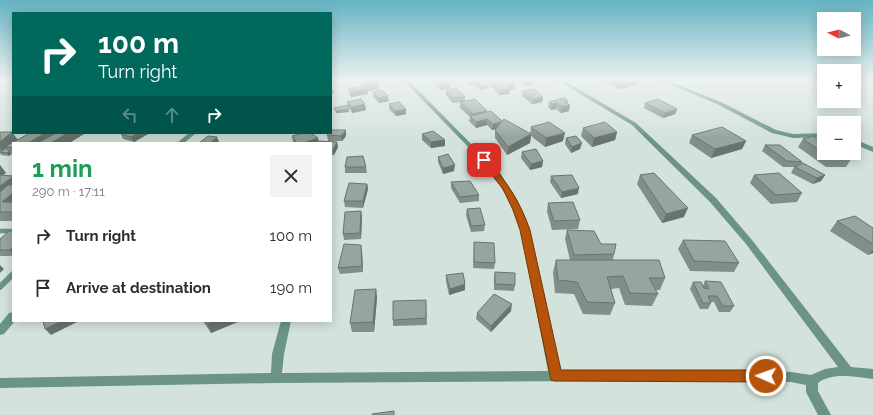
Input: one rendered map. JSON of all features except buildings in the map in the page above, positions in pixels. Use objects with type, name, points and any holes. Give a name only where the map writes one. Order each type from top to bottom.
[{"type":"street","points":[[423,99],[484,160],[497,175],[513,200],[525,230],[555,376]]},
{"type":"street","points":[[593,99],[634,124],[713,200],[749,242],[848,371]]},
{"type":"street","points":[[711,99],[774,132],[793,136],[817,134]]},
{"type":"street","points":[[181,142],[192,134]]},
{"type":"street","points":[[861,144],[873,150]]},
{"type":"street","points":[[0,331],[12,317]]},
{"type":"street","points":[[276,378],[278,354],[286,322]]},
{"type":"street","points":[[812,381],[818,376],[848,371],[873,374]]},
{"type":"street","points":[[0,383],[276,378],[740,375],[791,377],[812,381]]},
{"type":"street","points":[[812,381],[812,392],[825,415]]},
{"type":"lane","points":[[0,231],[12,231]]},
{"type":"lane","points":[[0,287],[12,275]]},
{"type":"route","points":[[484,160],[507,189],[518,210],[525,230],[555,376],[766,376]]}]
